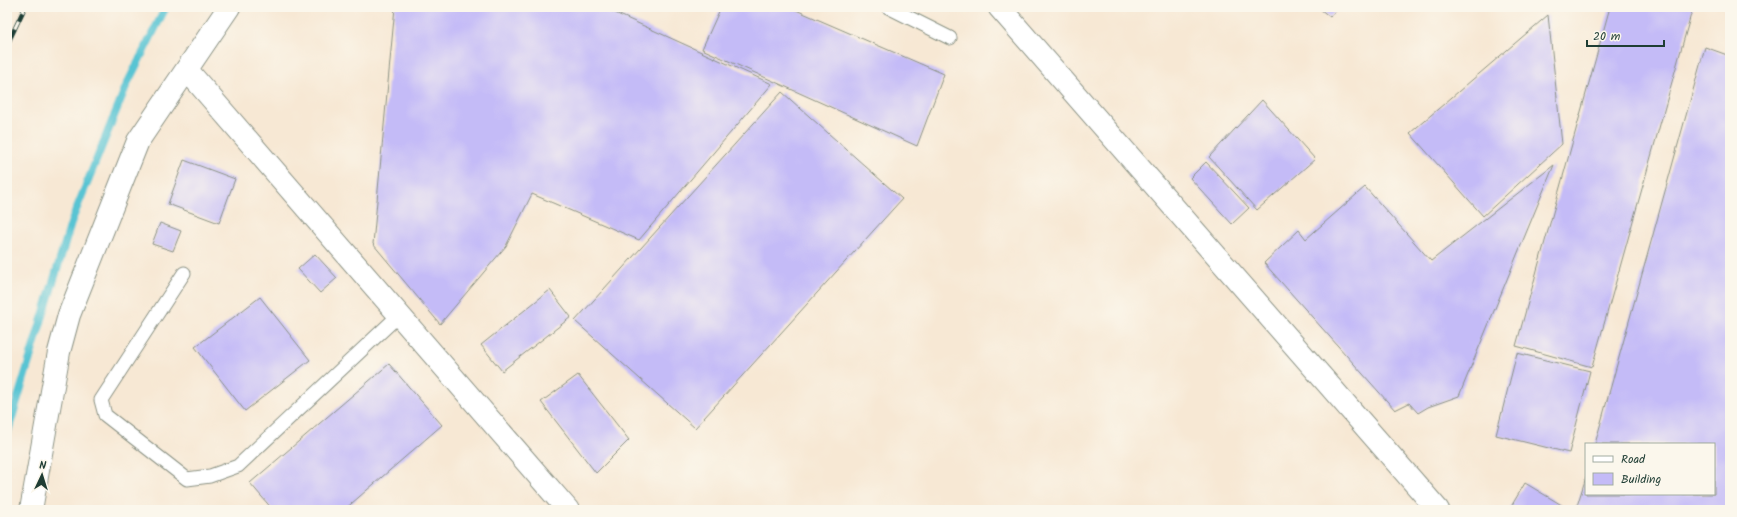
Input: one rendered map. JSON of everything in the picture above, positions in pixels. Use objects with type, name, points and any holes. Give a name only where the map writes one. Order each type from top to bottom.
[{"type":"street","points":[[31,510],[59,352],[68,315],[138,141],[229,7]]},
{"type":"street","points":[[999,7],[1438,510]]},
{"type":"street","points":[[187,70],[568,510]]},
{"type":"lane","points":[[888,7],[950,38]]},
{"type":"lane","points":[[184,273],[101,400],[106,415],[186,478],[210,476],[238,466],[399,315]]},
{"type":"building","points":[[395,7],[602,7],[772,84],[639,240],[532,194],[506,246],[440,324],[373,244]]},
{"type":"building","points":[[721,7],[789,7],[944,74],[917,146],[702,49]]},
{"type":"building","points":[[1322,7],[1339,7],[1330,17],[1320,9]]},
{"type":"building","points":[[1610,7],[1693,7],[1592,367],[1516,346]]},
{"type":"building","points":[[1548,15],[1562,144],[1483,216],[1410,133]]},
{"type":"building","points":[[1705,47],[1730,56],[1730,510],[1585,510],[1577,506],[1585,480],[1585,495],[1715,495],[1715,443],[1595,443]]},
{"type":"building","points":[[782,92],[902,199],[695,428],[575,321]]},
{"type":"building","points":[[1262,100],[1315,159],[1257,210],[1209,157]]},
{"type":"building","points":[[184,160],[235,179],[219,223],[168,204]]},
{"type":"building","points":[[1206,162],[1249,208],[1232,224],[1190,178]]},
{"type":"building","points":[[1554,165],[1459,396],[1428,407],[1418,413],[1409,403],[1395,410],[1264,263],[1299,230],[1306,239],[1365,187],[1431,261]]},
{"type":"building","points":[[160,223],[181,231],[173,251],[152,244]]},
{"type":"building","points":[[315,254],[337,278],[320,293],[298,269]]},
{"type":"building","points":[[550,290],[571,317],[502,371],[481,345]]},
{"type":"building","points":[[260,297],[310,360],[245,411],[195,347]]},
{"type":"building","points":[[1517,353],[1590,371],[1569,453],[1496,435]]},
{"type":"building","points":[[389,364],[442,425],[344,510],[273,510],[250,483]]},
{"type":"building","points":[[578,375],[629,440],[596,473],[541,402]]},
{"type":"building","points":[[1525,483],[1570,510],[1509,510]]},
{"type":"waterway","points":[[7,434],[72,220],[127,84],[166,7]]},
{"type":"railway","points":[[7,45],[25,7]]}]
